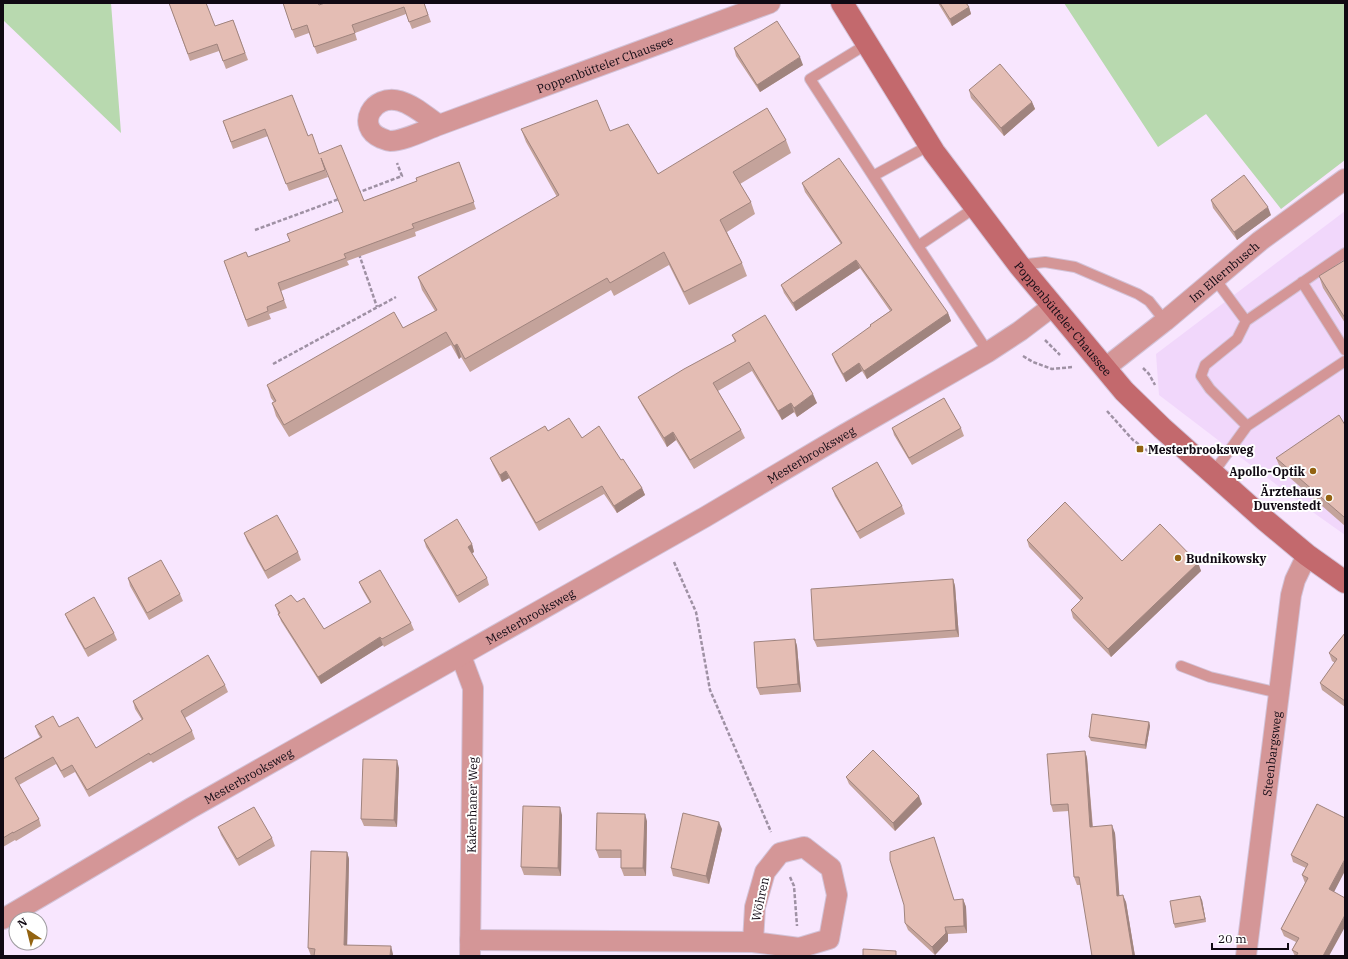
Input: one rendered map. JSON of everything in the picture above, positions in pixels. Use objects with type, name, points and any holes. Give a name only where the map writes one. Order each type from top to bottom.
[{"type":"main road","name":"Poppenbütteler Chaussee","points":[[842,3],[930,145],[1019,265],[1098,360],[1139,406],[1265,520],[1307,555],[1345,582]]},
{"type":"street","name":"Poppenbütteler Chaussee","points":[[388,141],[401,139],[770,3]]},
{"type":"street","points":[[388,141],[377,136],[369,126],[368,114],[377,104],[389,99],[402,101],[439,125]]},
{"type":"street","name":"Im Ellernbusch","points":[[1098,360],[1165,321],[1260,241],[1345,179]]},
{"type":"street","name":"Mesterbrooksweg","points":[[3,919],[191,808],[664,540],[994,348],[1053,306]]},
{"type":"street","name":"Steenbargsweg","points":[[1246,956],[1280,693],[1291,595],[1295,580],[1307,555]]},
{"type":"street","name":"Kakenhaner Weg","points":[[461,656],[474,688],[470,948]]},
{"type":"street","points":[[470,948],[753,942],[799,948],[829,939],[837,895],[830,868],[804,847],[780,853]]},
{"type":"street","name":"Wöhren","points":[[753,942],[755,907],[765,872],[780,853]]},
{"type":"lane","points":[[867,44],[810,79],[918,246],[994,348]]},
{"type":"lane","points":[[873,176],[930,145]]},
{"type":"lane","points":[[918,246],[976,207]]},
{"type":"lane","points":[[1247,426],[1210,389],[1201,376],[1205,366],[1236,339],[1246,321],[1345,253]]},
{"type":"lane","points":[[1019,265],[1045,262],[1074,267],[1138,294],[1149,301],[1165,321]]},
{"type":"lane","points":[[1215,279],[1246,321]]},
{"type":"lane","points":[[1302,282],[1345,350]]},
{"type":"lane","points":[[1213,473],[1247,426],[1345,360]]},
{"type":"lane","points":[[1181,666],[1210,677],[1280,693]]},
{"type":"path","points":[[353,194],[402,176],[388,141]]},
{"type":"path","points":[[255,230],[346,197]]},
{"type":"path","points":[[357,249],[377,307]]},
{"type":"path","points":[[273,364],[396,297]]},
{"type":"path","points":[[994,348],[1052,369],[1073,367],[1098,360]]},
{"type":"path","points":[[664,540],[696,612],[710,690],[794,886],[799,948]]},
{"type":"shaded area","points":[[1345,211],[1345,535],[1307,508],[1159,395],[1156,354]]},
{"type":"green space","points":[[3,3],[111,3],[121,133],[3,20]]},
{"type":"green space","points":[[1064,3],[1345,3],[1345,160],[1281,209],[1206,114],[1158,147]]},
{"type":"building","points":[[169,3],[206,3],[215,26],[233,20],[245,53],[223,61],[217,44],[188,54]]},
{"type":"building","points":[[283,3],[318,3],[319,5],[325,3],[424,3],[428,15],[409,22],[404,7],[352,25],[355,33],[314,47],[307,25],[292,30]]},
{"type":"building","points":[[940,3],[966,3],[969,7],[950,19]]},
{"type":"building","points":[[777,21],[800,57],[757,85],[734,48]]},
{"type":"building","points":[[1000,64],[1032,102],[1001,128],[969,90]]},
{"type":"building","points":[[292,95],[308,136],[312,134],[319,154],[341,145],[364,201],[417,181],[416,178],[459,162],[474,202],[412,224],[414,228],[344,254],[346,258],[278,283],[284,300],[267,307],[268,311],[246,320],[224,261],[246,252],[248,257],[290,241],[287,234],[343,212],[321,158],[325,170],[286,184],[265,129],[231,142],[223,121]]},
{"type":"building","points":[[597,100],[610,131],[628,124],[658,174],[767,108],[786,140],[733,172],[751,202],[720,220],[742,263],[684,292],[664,252],[610,283],[607,278],[465,359],[457,344],[454,346],[446,332],[284,425],[272,403],[276,401],[267,385],[394,312],[403,328],[437,310],[418,277],[559,195],[521,129]]},
{"type":"building","points":[[839,158],[948,313],[864,371],[859,363],[843,374],[832,354],[892,310],[856,260],[793,303],[781,285],[842,243],[802,183]]},
{"type":"building","points":[[1244,175],[1268,207],[1234,232],[1211,200]]},
{"type":"building","points":[[1345,260],[1345,318],[1319,276]]},
{"type":"building","points":[[765,315],[813,394],[794,408],[791,403],[778,411],[749,362],[713,383],[741,430],[690,460],[673,432],[664,438],[638,397],[684,369],[736,341],[732,335]]},
{"type":"building","points":[[944,398],[961,428],[909,458],[892,428]]},
{"type":"building","name":"Ärztehaus Duvenstedt","points":[[1339,415],[1345,425],[1344,517],[1276,458]]},
{"type":"building","points":[[569,418],[582,438],[599,426],[621,460],[623,459],[642,488],[614,506],[602,486],[536,523],[506,471],[500,475],[490,458],[545,426],[548,431]]},
{"type":"building","points":[[877,462],[902,506],[857,532],[832,488]]},
{"type":"building","points":[[1065,502],[1122,561],[1160,524],[1198,563],[1108,649],[1071,610],[1083,598],[1027,540]]},
{"type":"building","points":[[277,515],[298,552],[265,571],[244,533]]},
{"type":"building","points":[[457,519],[472,544],[468,547],[487,578],[457,596],[424,540]]},
{"type":"building","points":[[161,560],[180,594],[147,613],[128,578]]},
{"type":"building","points":[[380,570],[411,623],[382,639],[380,637],[318,677],[278,614],[280,613],[275,605],[291,595],[297,602],[304,598],[324,629],[371,602],[359,582]]},
{"type":"building","points":[[953,579],[956,630],[814,640],[811,589]]},
{"type":"building","points":[[94,597],[114,633],[85,649],[65,614]]},
{"type":"building","points":[[1345,633],[1345,701],[1320,683],[1337,659],[1329,653]]},
{"type":"building","points":[[795,639],[798,684],[757,688],[754,642]]},
{"type":"building","points":[[208,655],[225,685],[181,711],[192,731],[150,755],[149,753],[87,790],[72,765],[61,771],[53,757],[15,778],[39,819],[3,838],[3,759],[42,737],[35,726],[53,716],[59,727],[78,717],[96,748],[143,719],[133,701]]},
{"type":"building","points":[[1092,714],[1149,722],[1145,745],[1089,737]]},
{"type":"building","points":[[873,750],[919,796],[893,823],[846,777]]},
{"type":"building","points":[[1085,751],[1090,827],[1112,825],[1117,896],[1123,895],[1133,956],[1092,956],[1079,877],[1074,877],[1068,804],[1051,805],[1047,754]]},
{"type":"building","points":[[363,759],[397,760],[394,820],[361,819]]},
{"type":"building","points":[[1317,804],[1345,818],[1345,859],[1329,889],[1345,898],[1345,915],[1323,956],[1296,956],[1298,953],[1292,950],[1299,938],[1281,929],[1308,878],[1302,875],[1308,864],[1291,855]]},
{"type":"building","points":[[523,806],[560,807],[558,868],[521,867]]},
{"type":"building","points":[[254,807],[272,838],[237,859],[218,827]]},
{"type":"building","points":[[597,813],[645,814],[643,868],[621,868],[621,850],[596,850]]},
{"type":"building","points":[[683,813],[719,822],[706,876],[671,868]]},
{"type":"building","points":[[934,837],[954,900],[963,899],[964,926],[945,927],[946,933],[932,947],[905,923],[904,905],[890,860],[890,852]]},
{"type":"building","points":[[311,851],[347,852],[344,945],[391,946],[390,956],[314,956],[315,949],[308,948]]},
{"type":"building","points":[[1200,896],[1205,919],[1174,924],[1170,901]]},
{"type":"building","points":[[863,949],[896,951],[896,956],[863,956]]},
{"type":"place","name":"Mesterbrooksweg","points":[[1140,449]]},
{"type":"place","name":"Apollo-Optik","points":[[1313,471]]},
{"type":"place","name":"Ärztehaus Duvenstedt","points":[[1329,498]]},
{"type":"place","name":"Budnikowsky","points":[[1178,558]]}]
